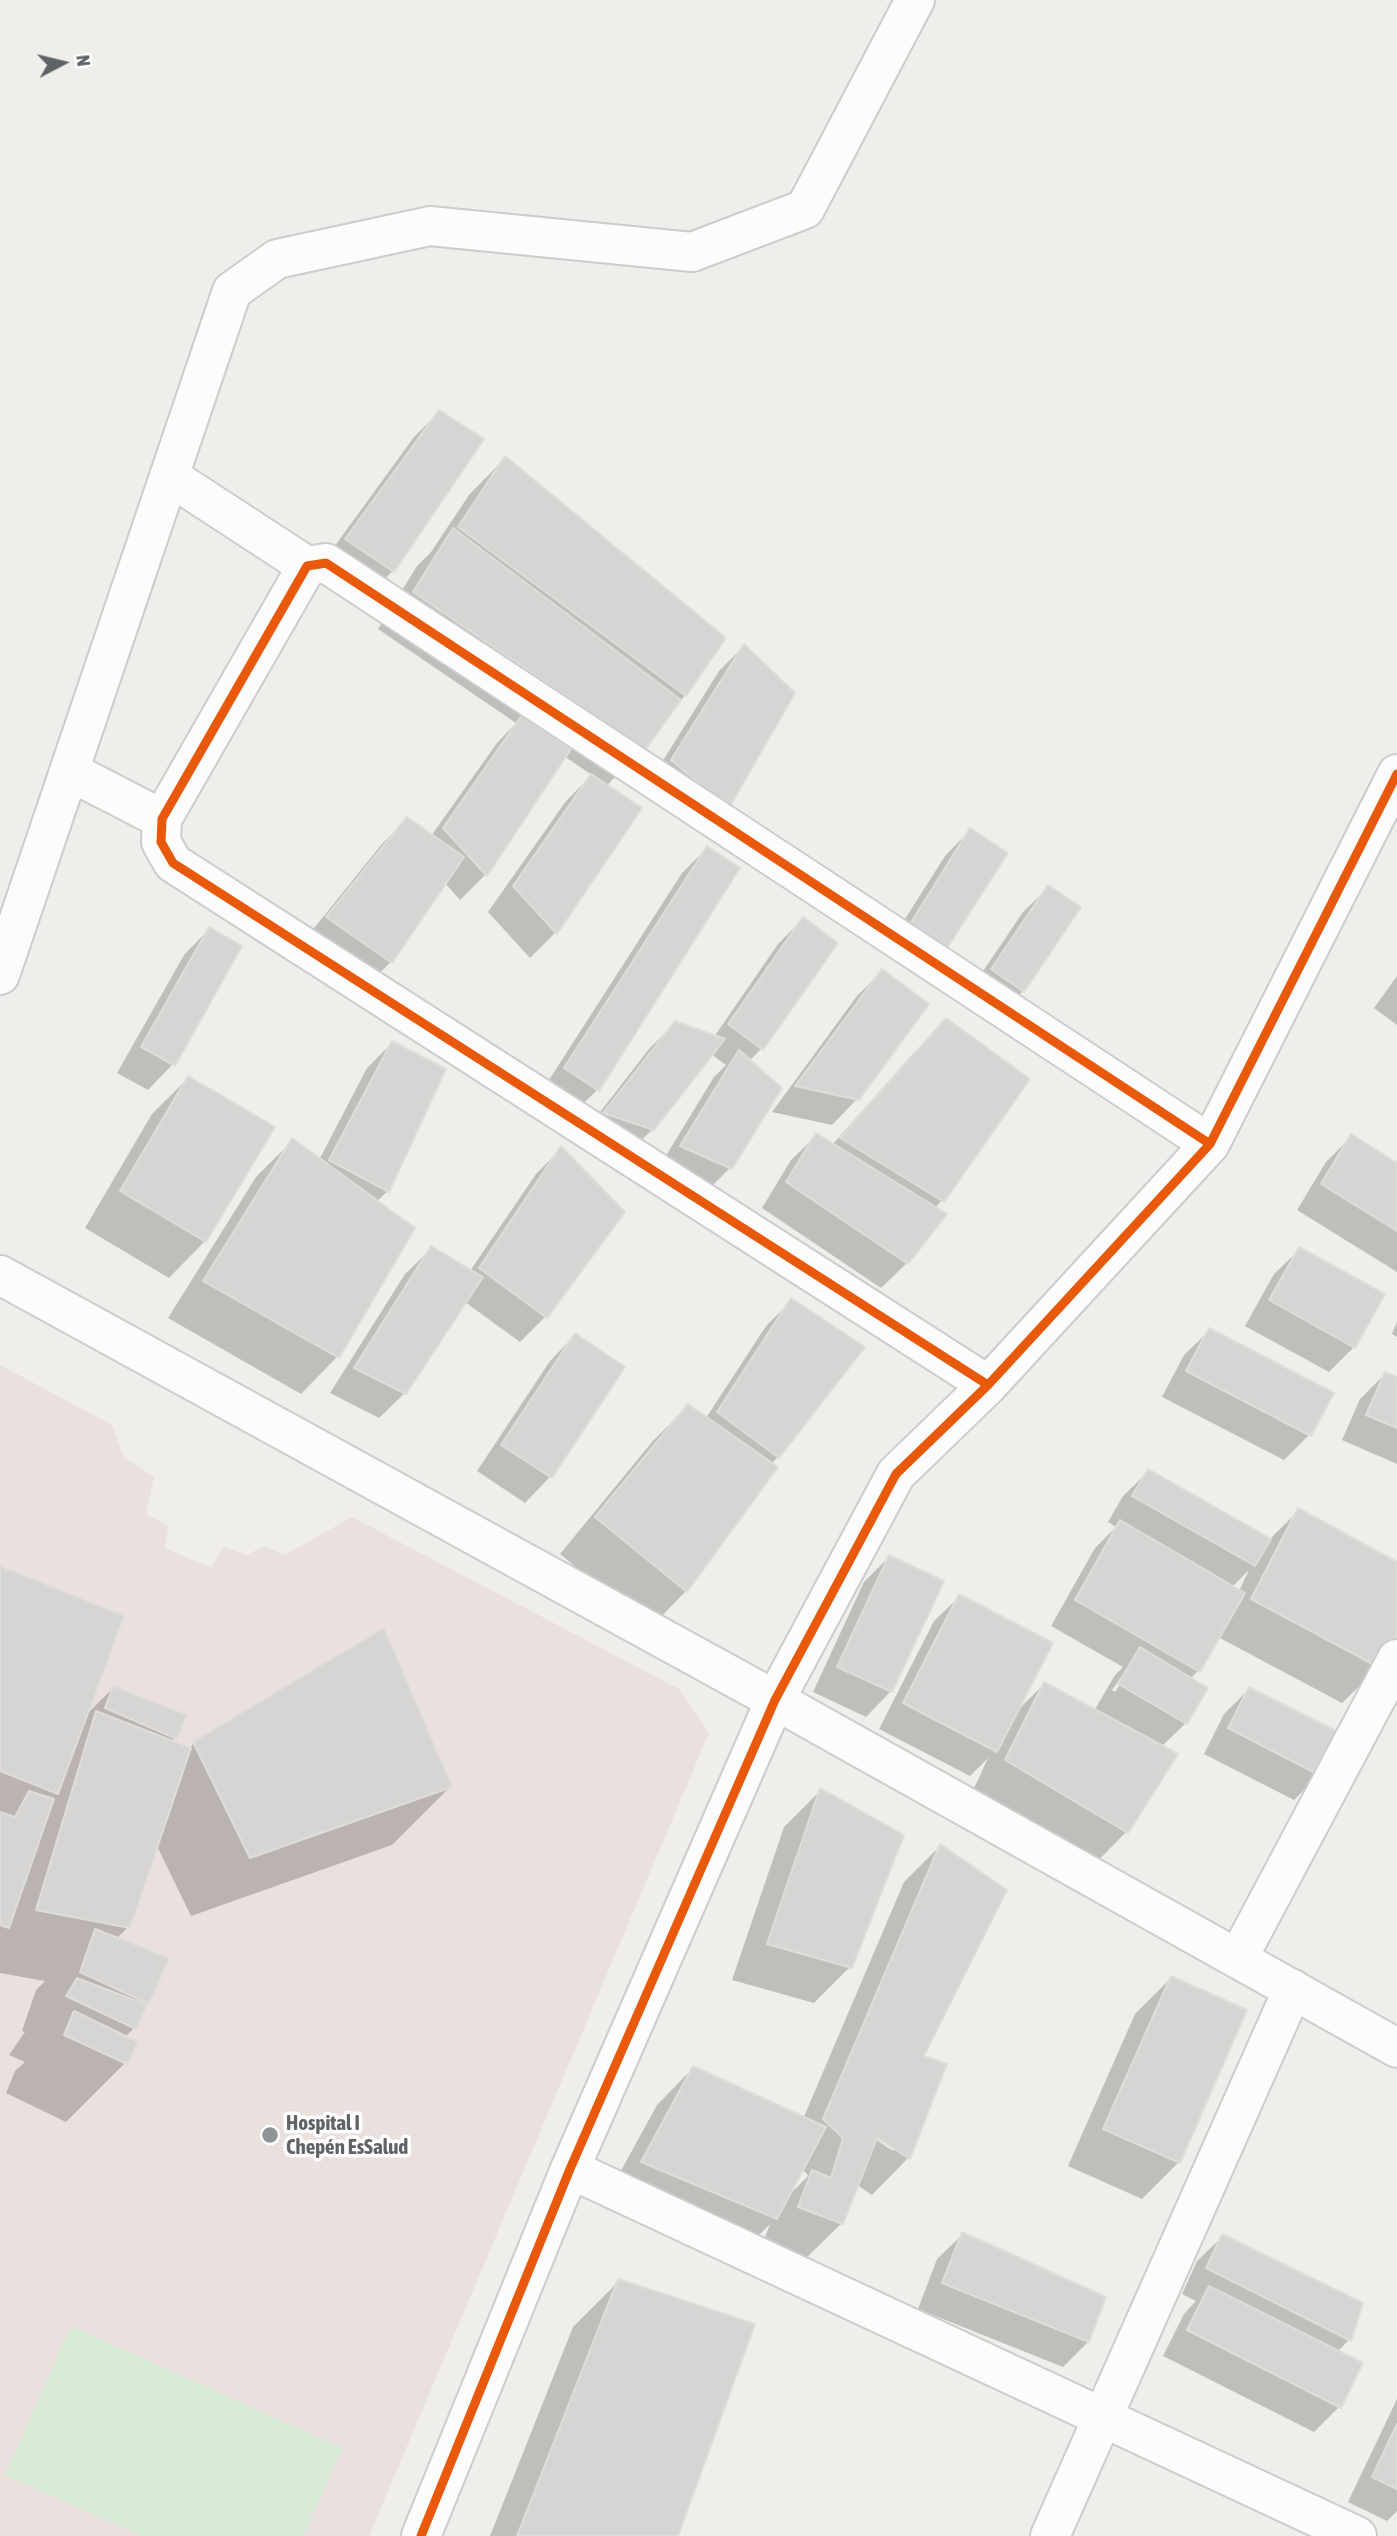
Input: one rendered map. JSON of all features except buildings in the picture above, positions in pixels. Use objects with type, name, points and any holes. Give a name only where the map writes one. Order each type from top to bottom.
[{"type":"street","points":[[0,975],[232,291],[276,259],[430,226],[692,252],[805,209],[915,0]]},
{"type":"street","points":[[169,477],[307,566],[326,563],[1210,1144]]},
{"type":"street","points":[[307,566],[162,819],[161,842],[173,863],[988,1385]]},
{"type":"street","points":[[69,771],[162,819]]},
{"type":"street","points":[[421,2536],[570,2169],[775,1700],[895,1474],[988,1385],[1210,1144],[1397,774]]},
{"type":"street","points":[[0,1275],[775,1700],[1397,2048]]},
{"type":"street","points":[[1238,1958],[1397,1658]]},
{"type":"street","points":[[1050,2536],[1293,1989]]},
{"type":"street","points":[[570,2169],[1357,2536]]},
{"type":"shaded area","name":"Hospital I Chepén EsSalud","points":[[0,1365],[112,1425],[124,1457],[154,1477],[146,1514],[169,1526],[164,1548],[211,1567],[224,1547],[247,1555],[264,1546],[285,1555],[352,1517],[679,1689],[709,1733],[369,2536],[0,2536]]},
{"type":"green space","points":[[71,2326],[342,2448],[303,2536],[142,2536],[5,2475]]},
{"type":"cycle path","points":[[988,1385],[173,863],[161,842],[162,819],[307,566],[326,563],[1210,1144]]},
{"type":"cycle path","points":[[421,2536],[570,2169],[775,1700],[896,1474],[988,1385],[1210,1144],[1397,774]]},
{"type":"place","name":"Hospital I Chepén EsSalud","points":[[270,2135]]}]
